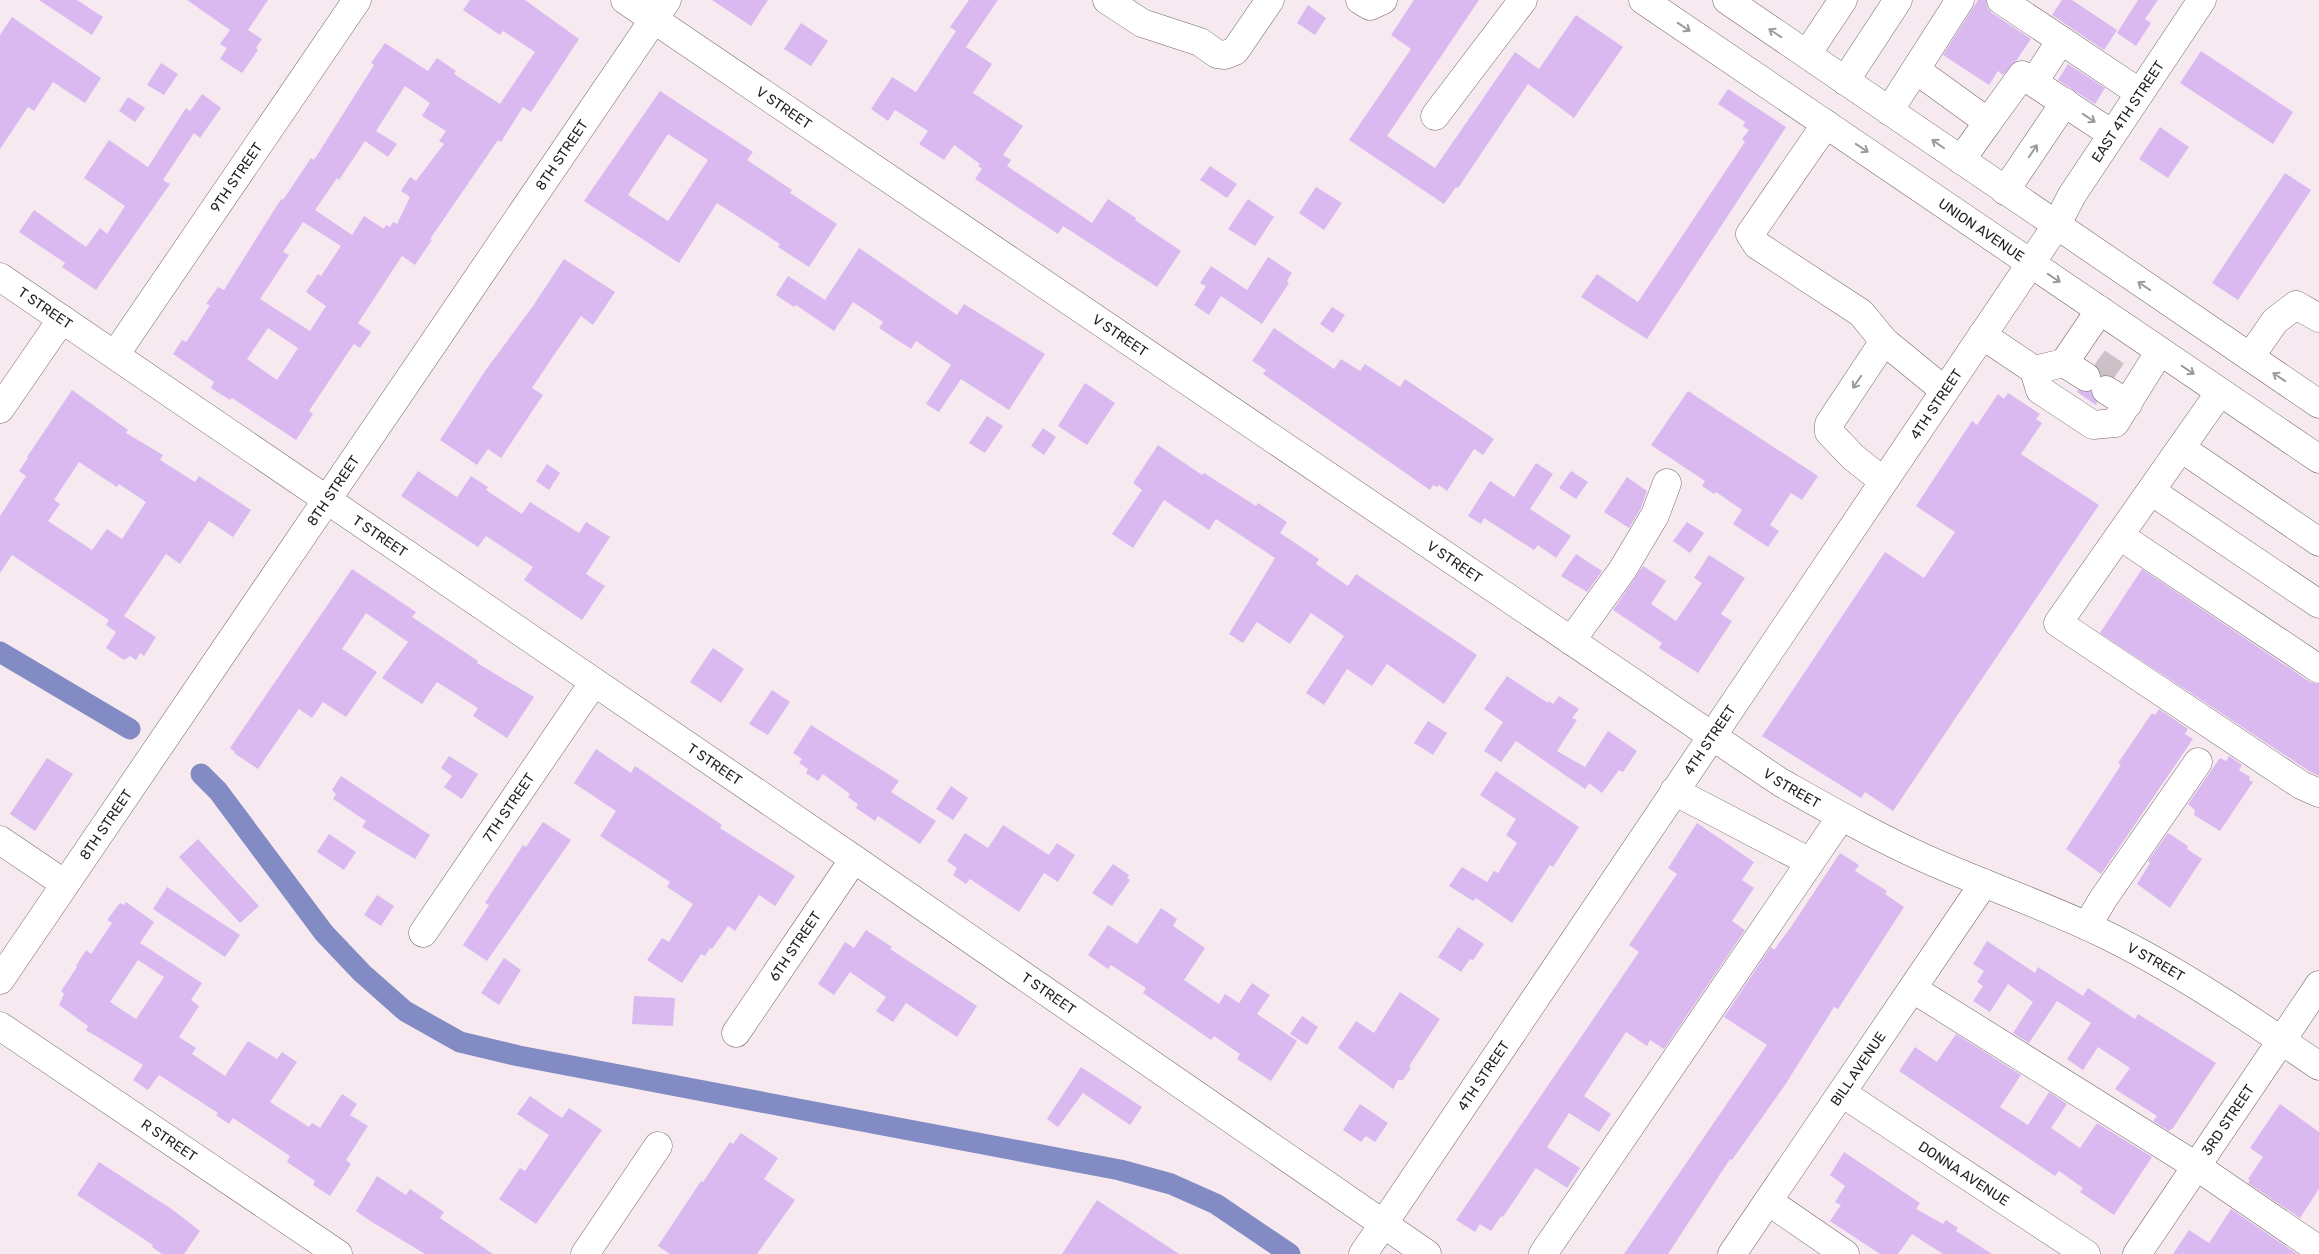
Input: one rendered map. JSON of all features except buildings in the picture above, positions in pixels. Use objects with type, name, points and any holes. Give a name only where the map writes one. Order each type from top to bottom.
[{"type":"main road","name":"9TH STREET","points":[[115,355],[357,0]]},
{"type":"main road","name":"V STREET","points":[[625,0],[661,10],[1572,641],[1780,782],[1841,817],[1924,858],[2087,926],[2141,953],[2212,994],[2319,1066]]},
{"type":"main road","points":[[1107,0],[1142,23],[1200,42],[1221,55],[1230,55],[1235,51],[1270,0]]},
{"type":"main road","points":[[1360,0],[1370,6],[1383,0]]},
{"type":"main road","points":[[1435,116],[1523,0]]},
{"type":"main road","name":"UNION AVENUE","points":[[1643,0],[2319,459]]},
{"type":"main road","points":[[1727,0],[2319,404]]},
{"type":"main road","points":[[1807,54],[1843,0]]},
{"type":"main road","points":[[1845,80],[1898,0]]},
{"type":"main road","points":[[1889,111],[1960,0]]},
{"type":"main road","points":[[2001,0],[2140,93]]},
{"type":"main road","name":"EAST 4TH STREET","points":[[2056,226],[2072,195],[2202,0]]},
{"type":"main road","name":"8TH STREET","points":[[0,980],[661,10]]},
{"type":"main road","points":[[2034,82],[2061,40]]},
{"type":"main road","points":[[1916,70],[1988,122]]},
{"type":"main road","points":[[1961,160],[2022,75],[2112,134]]},
{"type":"main road","points":[[2006,191],[2065,102]]},
{"type":"main road","points":[[1826,124],[1750,234],[1757,244],[1860,313],[1884,341],[1944,390]]},
{"type":"main road","name":"4TH STREET","points":[[1363,1254],[2056,226]]},
{"type":"main road","name":"T STREET","points":[[0,277],[854,859],[1427,1254]]},
{"type":"main road","points":[[2250,358],[2275,320],[2296,305],[2319,318]]},
{"type":"main road","points":[[2034,370],[2040,390],[2093,426],[2115,422],[2101,376],[2100,310]]},
{"type":"main road","points":[[0,409],[62,319]]},
{"type":"main road","points":[[1982,335],[2034,370],[2101,376],[2160,351]]},
{"type":"main road","points":[[1883,481],[1853,457],[1829,432],[1829,424],[1884,341]]},
{"type":"main road","points":[[2220,392],[2058,623],[2302,785],[2319,793]]},
{"type":"main road","points":[[2181,448],[2319,542]]},
{"type":"main road","points":[[1572,641],[1623,569],[1655,515],[1667,483]]},
{"type":"main road","points":[[2151,491],[2319,604]]},
{"type":"main road","points":[[2120,536],[2319,669]]},
{"type":"main road","name":"7TH STREET","points":[[423,933],[594,682]]},
{"type":"main road","points":[[2087,926],[2103,899],[2198,762]]},
{"type":"main road","points":[[1674,791],[1810,862]]},
{"type":"main road","points":[[1543,1254],[1841,817]]},
{"type":"main road","points":[[0,840],[66,884]]},
{"type":"main road","name":"6TH STREET","points":[[736,1034],[854,859]]},
{"type":"main road","name":"BILL AVENUE","points":[[1732,1254],[1984,883]]},
{"type":"main road","name":"3RD STREET","points":[[2137,1254],[2319,985]]},
{"type":"main road","points":[[1913,989],[2196,1166],[2319,1250]]},
{"type":"main road","name":"R STREET","points":[[0,1026],[338,1254]]},
{"type":"main road","name":"DONNA AVENUE","points":[[1842,1093],[2086,1254]]},
{"type":"main road","points":[[585,1254],[658,1146]]},
{"type":"main road","points":[[1768,1201],[1845,1254]]},
{"type":"waterway","points":[[0,652],[130,729]]},
{"type":"waterway","points":[[201,774],[218,791],[324,933],[362,973],[405,1011],[460,1042],[519,1056],[1120,1170],[1171,1184],[1216,1204],[1290,1254]]},
{"type":"tunnel","points":[[2097,362],[2116,375]]}]
